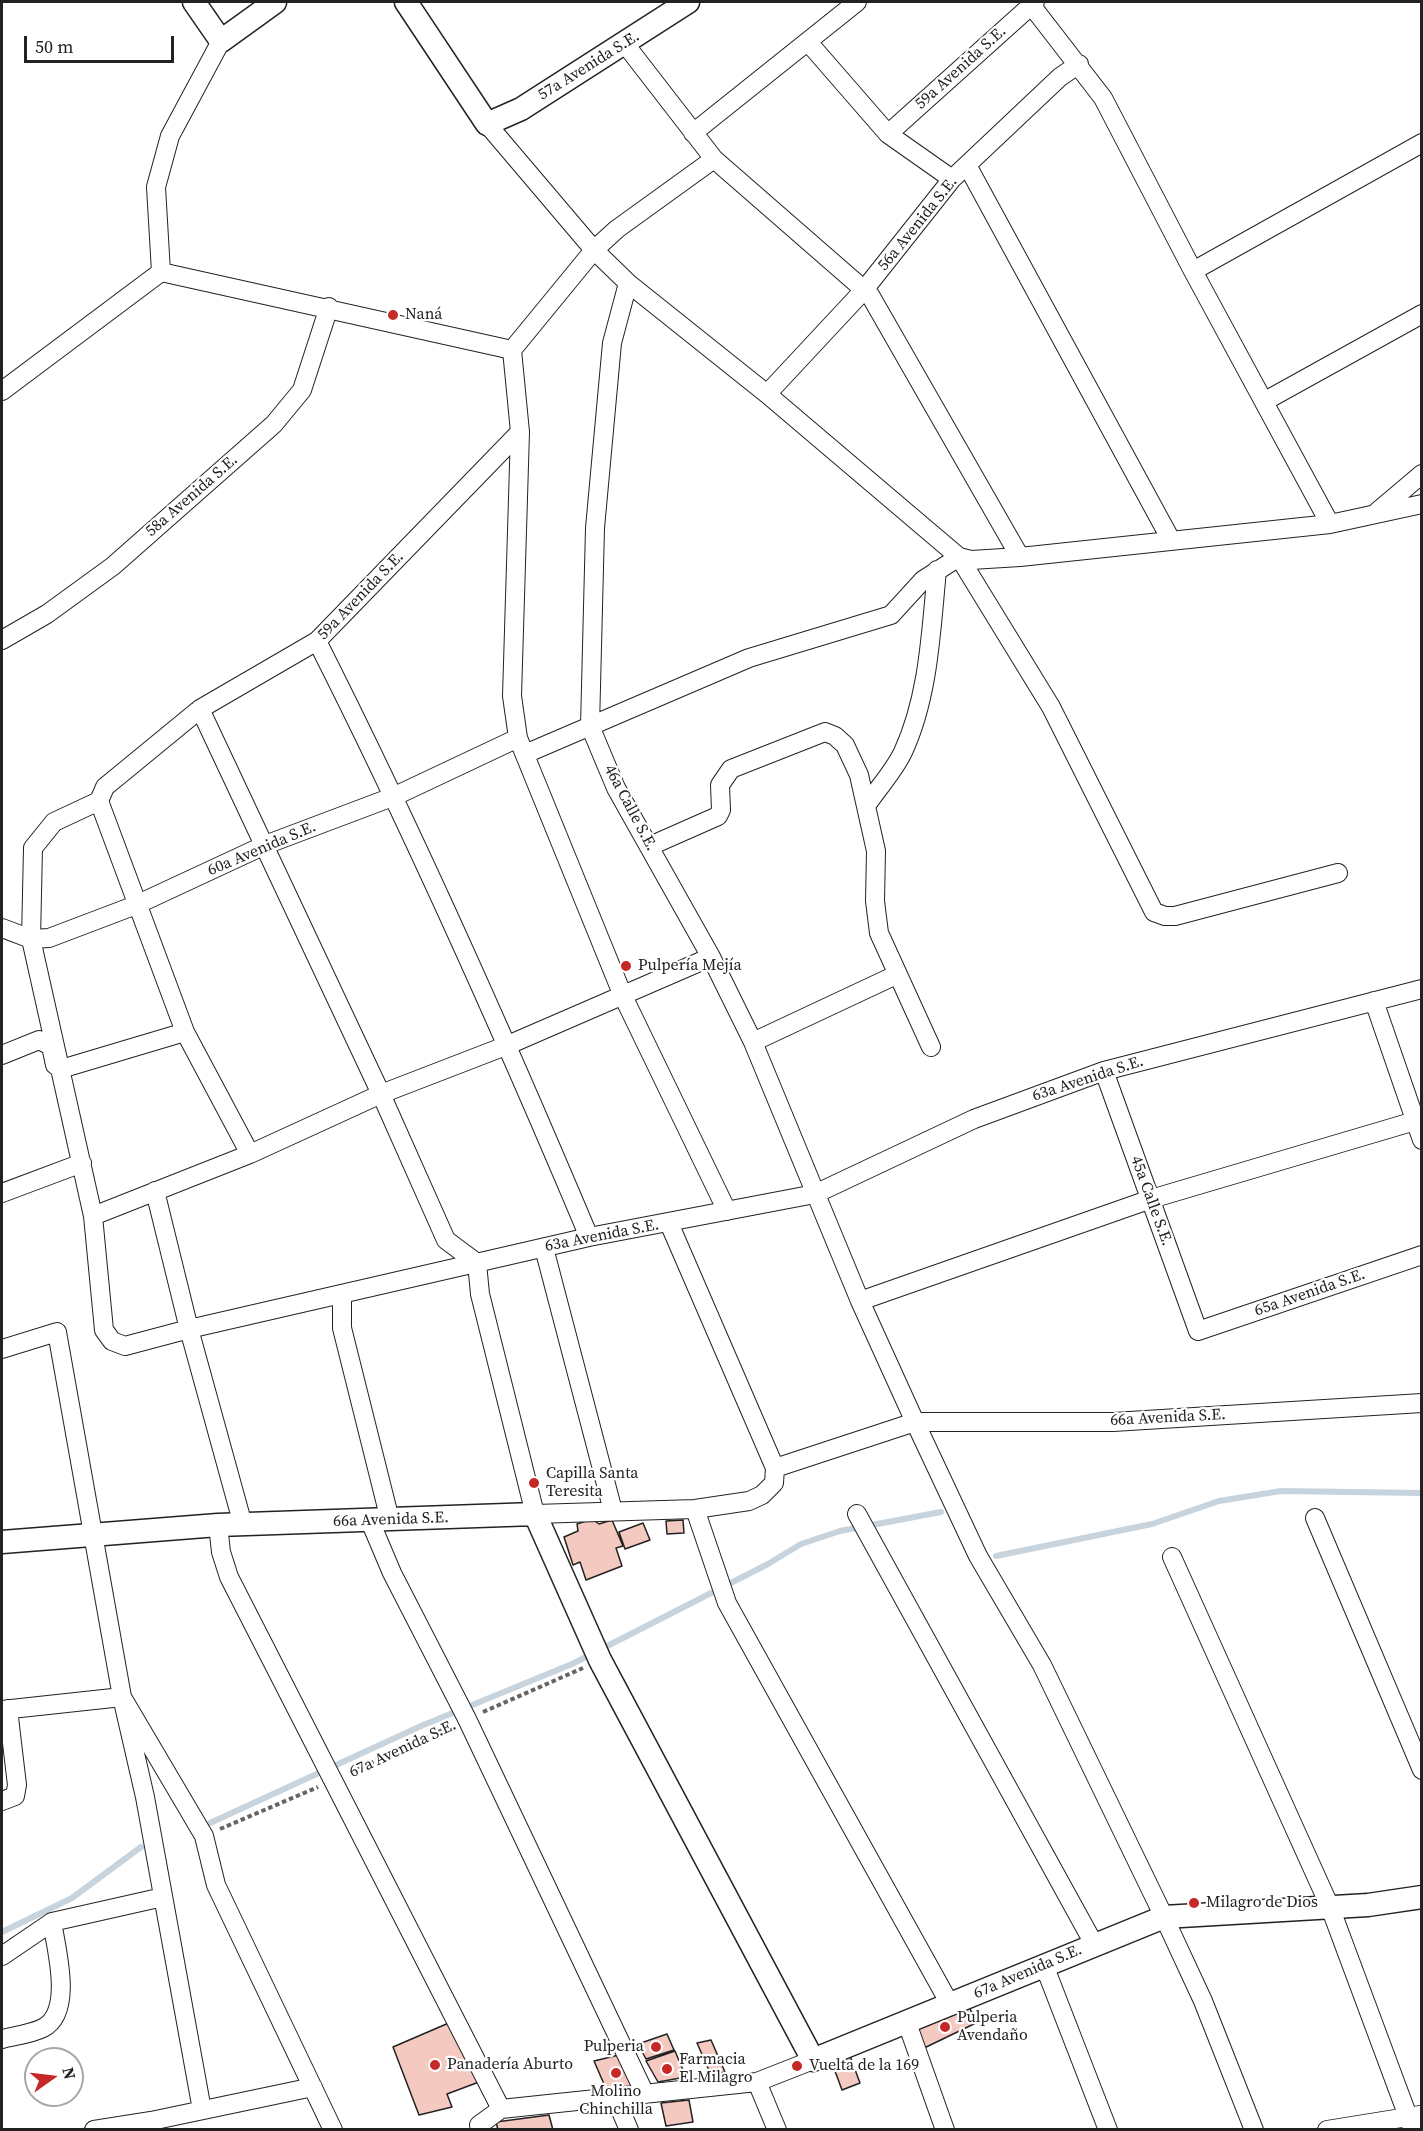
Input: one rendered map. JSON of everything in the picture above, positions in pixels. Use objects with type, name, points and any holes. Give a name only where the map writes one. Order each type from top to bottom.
[{"type":"street","points":[[194,2],[221,41]]},
{"type":"street","points":[[160,272],[156,187],[170,136],[221,41],[274,2]]},
{"type":"street","points":[[406,2],[487,124],[594,250],[628,283],[767,394],[959,557],[1051,707],[1154,912],[1165,916],[1175,916],[1338,873]]},
{"type":"street","name":"57a Avenida S.E.","points":[[487,124],[521,109],[688,2]]},
{"type":"street","points":[[693,133],[857,2]]},
{"type":"street","points":[[1033,3],[1103,98],[1193,271],[1330,524]]},
{"type":"street","name":"59a Avenida S.E.","points":[[888,134],[1033,3]]},
{"type":"street","points":[[808,42],[888,134],[952,179]]},
{"type":"street","points":[[625,44],[714,159],[870,295],[1020,557]]},
{"type":"street","name":"56a Avenida S.E.","points":[[767,394],[864,290],[952,179],[1060,77],[1079,64]]},
{"type":"street","points":[[1193,271],[1422,143]]},
{"type":"street","points":[[714,159],[617,229],[594,250],[512,350],[520,432],[512,696],[522,746],[623,996],[727,1211]]},
{"type":"street","points":[[967,165],[1171,540]]},
{"type":"street","points":[[2,390],[160,272],[512,350]]},
{"type":"street","name":"46a Calle S.E.","points":[[628,283],[612,343],[595,528],[590,726],[616,788],[711,957],[753,1041],[860,1301],[915,1422],[978,1556],[1042,1665],[1164,1917],[1203,2001],[1254,2130]]},
{"type":"street","name":"58a Avenida S.E.","points":[[2,640],[47,614],[113,566],[274,424],[302,390],[329,308]]},
{"type":"street","points":[[1264,400],[1422,314]]},
{"type":"street","name":"59a Avenida S.E.","points":[[99,801],[105,787],[200,709],[317,641],[520,432]]},
{"type":"street","points":[[1376,513],[1422,474]]},
{"type":"street","points":[[959,557],[971,560],[1020,557],[1330,524],[1422,504]]},
{"type":"street","name":"60a Avenida S.E.","points":[[31,939],[49,938],[136,905],[266,845],[522,746],[590,726],[749,658],[891,615],[923,580],[959,557]]},
{"type":"street","points":[[866,806],[902,753],[916,712],[929,655],[937,570]]},
{"type":"street","points":[[317,641],[395,796],[508,1045],[590,1237]]},
{"type":"street","points":[[200,709],[266,845],[446,1240],[477,1263],[480,1294],[535,1514],[600,1660],[813,2060]]},
{"type":"street","points":[[650,846],[718,816],[721,810],[720,785],[731,769],[825,732],[845,745],[859,775],[876,852],[875,901],[879,933],[896,975],[931,1047]]},
{"type":"street","points":[[61,1069],[31,939],[33,848],[54,822],[99,801],[136,905],[186,1032],[250,1154]]},
{"type":"street","points":[[2,927],[31,939]]},
{"type":"street","points":[[93,1216],[250,1154],[381,1094],[508,1045],[711,957]]},
{"type":"street","points":[[753,1041],[896,975]]},
{"type":"street","name":"63a Avenida S.E.","points":[[61,1069],[93,1216],[104,1330],[112,1341],[125,1346],[189,1329],[590,1237],[815,1194],[974,1119],[1104,1071],[1422,989]]},
{"type":"street","points":[[1374,1001],[1422,1140]]},
{"type":"street","points":[[61,1069],[186,1032]]},
{"type":"street","points":[[2,1055],[39,1040],[51,1046],[55,1065],[61,1069]]},
{"type":"street","name":"45a Calle S.E.","points":[[1104,1071],[1198,1331]]},
{"type":"street","points":[[860,1301],[1150,1199],[1415,1121]]},
{"type":"street","points":[[2,1193],[82,1163]]},
{"type":"street","points":[[155,1191],[189,1329],[243,1525]]},
{"type":"street","points":[[669,1222],[775,1475]]},
{"type":"street","points":[[544,1248],[614,1511]]},
{"type":"street","name":"65a Avenida S.E.","points":[[1198,1331],[1422,1255]]},
{"type":"street","points":[[342,1295],[342,1328],[392,1573],[467,1719],[645,2094]]},
{"type":"street","points":[[2,1349],[57,1332],[122,1697],[145,1797],[202,2110]]},
{"type":"street","name":"66a Avenida S.E.","points":[[2,1542],[218,1526],[695,1509],[750,1501],[762,1495],[775,1475],[915,1422],[1113,1422],[1422,1403]]},
{"type":"street","points":[[695,1509],[727,1603],[951,2006]]},
{"type":"street","points":[[857,1514],[1094,1944]]},
{"type":"street","points":[[1315,1518],[1422,1770]]},
{"type":"street","points":[[218,1526],[220,1552],[229,1577],[501,2109],[479,2125],[481,2130]]},
{"type":"street","points":[[1172,1557],[1330,1907],[1415,2120],[1327,2130]]},
{"type":"street","points":[[8,1798],[17,1785],[5,1710],[122,1697]]},
{"type":"street","points":[[122,1697],[204,1836],[216,1885],[333,2130]]},
{"type":"street","points":[[2,1956],[52,1922],[163,1897]]},
{"type":"street","name":"67a Avenida S.E.","points":[[501,2109],[758,2082],[951,2006],[1094,1944],[1164,1917],[1330,1907],[1422,1897]]},
{"type":"street","points":[[2,2039],[44,2028],[52,2019],[61,2001],[61,1975],[52,1922]]},
{"type":"street","points":[[1044,1965],[1107,2130]]},
{"type":"street","points":[[907,2023],[945,2130]]},
{"type":"street","points":[[758,2082],[777,2130]]},
{"type":"street","points":[[94,2130],[153,2125],[202,2110],[313,2087]]},
{"type":"street","points":[[615,2097],[629,2130]]},
{"type":"path","name":"67a Avenida S.E.","points":[[204,1836],[600,1660]]},
{"type":"building","points":[[592,1519],[599,1524],[612,1520],[623,1546],[616,1548],[622,1566],[586,1580],[580,1562],[573,1565],[564,1537],[578,1531],[577,1524]]},
{"type":"building","points":[[683,1520],[684,1533],[667,1534],[666,1521]]},
{"type":"building","points":[[643,1523],[650,1540],[625,1549],[619,1532]]},
{"type":"building","name":"Pulperia Avendaño","points":[[969,2006],[976,2023],[920,2050],[914,2031]]},
{"type":"building","name":"Panadería Aburto","points":[[451,2022],[479,2082],[447,2094],[452,2107],[419,2115],[393,2047]]},
{"type":"building","name":"Pulperia","points":[[667,2034],[674,2050],[646,2059],[638,2044]]},
{"type":"building","points":[[711,2040],[725,2072],[711,2075],[697,2043]]},
{"type":"building","name":"Farmacia El Milagro","points":[[675,2051],[686,2077],[658,2082],[646,2061]]},
{"type":"building","name":"Molino Chinchilla","points":[[623,2054],[637,2086],[607,2091],[594,2061]]},
{"type":"building","points":[[850,2056],[860,2083],[842,2090],[832,2063]]},
{"type":"building","points":[[689,2100],[693,2122],[666,2126],[661,2103]]},
{"type":"building","points":[[549,2115],[553,2130],[498,2130],[496,2122]]},
{"type":"waterway","points":[[996,1556],[1152,1524],[1219,1501],[1281,1491],[1422,1493]]},
{"type":"waterway","points":[[210,1823],[421,1726],[572,1664],[768,1564],[801,1544],[840,1531],[941,1512]]},
{"type":"waterway","points":[[2,1932],[72,1898],[141,1847]]},
{"type":"place","name":"Naná","points":[[393,315]]},
{"type":"place","name":"Pulpería Mejía","points":[[626,966]]},
{"type":"place","name":"Capilla Santa Teresita","points":[[534,1483]]},
{"type":"place","name":"Milagro de Dios","points":[[1194,1903]]},
{"type":"place","name":"Pulperia Avendaño","points":[[945,2027]]},
{"type":"place","name":"Pulperia","points":[[656,2047]]},
{"type":"place","name":"Panadería Aburto","points":[[435,2065]]},
{"type":"place","name":"Vuelta de la 169","points":[[797,2066]]},
{"type":"place","name":"Farmacia El Milagro","points":[[667,2069]]},
{"type":"place","name":"Molino Chinchilla","points":[[616,2073]]}]
